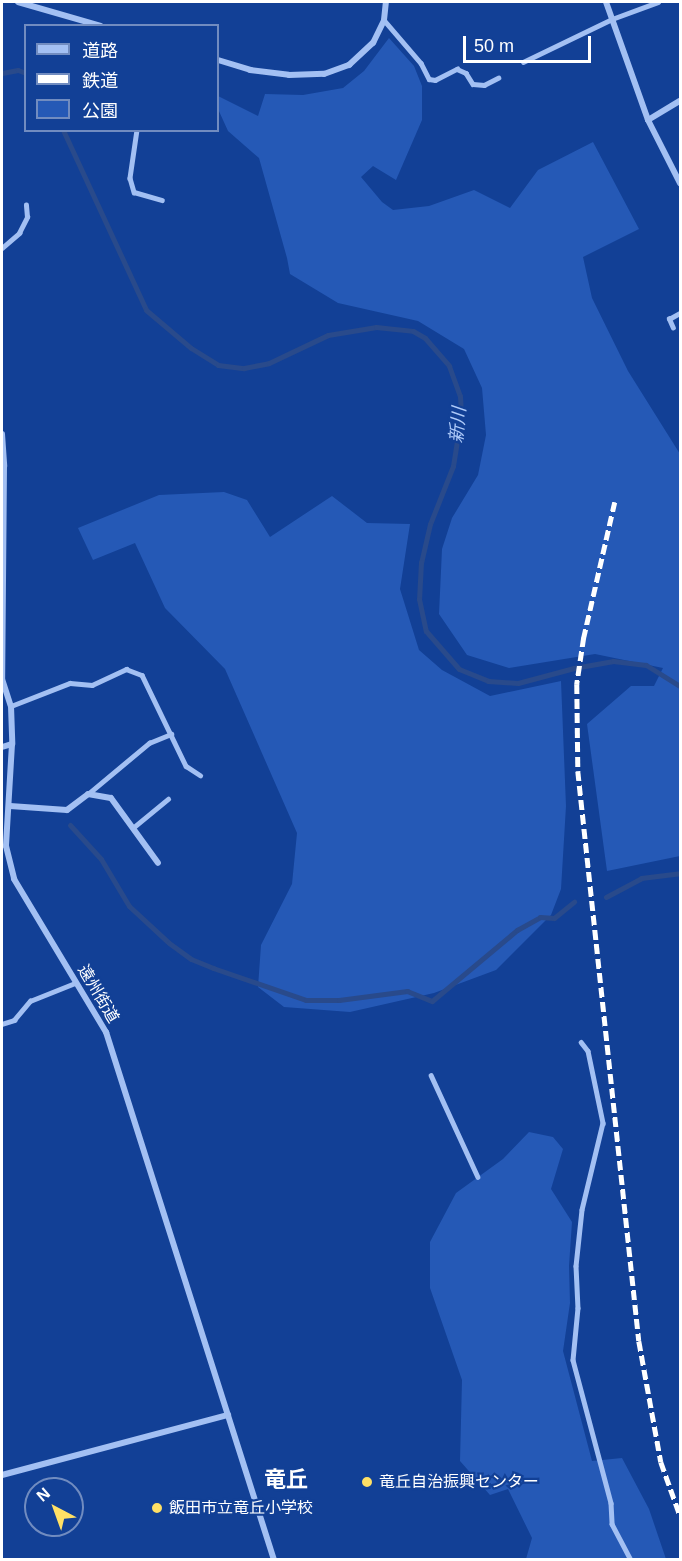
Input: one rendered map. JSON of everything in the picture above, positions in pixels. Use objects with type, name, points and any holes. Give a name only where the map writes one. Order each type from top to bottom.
[{"type":"street","points":[[18,2],[82,23]]},
{"type":"street","points":[[219,60],[250,70],[289,75],[324,74],[349,65],[373,43],[384,20],[386,2]]},
{"type":"street","points":[[606,2],[648,120],[681,183]]},
{"type":"street","points":[[648,120],[681,101]]},
{"type":"street","name":"遠州街道","points":[[2,434],[4,466],[2,679],[11,706],[12,744],[6,846],[14,879],[75,983],[99,1017],[114,1052],[274,1560]]},
{"type":"street","points":[[2,747],[12,744]]},
{"type":"street","points":[[10,806],[67,810],[88,794],[111,798],[158,863]]},
{"type":"street","points":[[2,1475],[228,1415]]},
{"type":"lane","points":[[523,62],[612,20],[658,2]]},
{"type":"lane","points":[[384,20],[421,63],[429,79],[435,80],[457,69],[466,73],[472,84],[484,85],[498,78]]},
{"type":"lane","points":[[137,132],[130,178],[134,192],[162,200]]},
{"type":"lane","points":[[2,248],[19,233],[27,217],[26,205]]},
{"type":"lane","points":[[673,328],[669,319],[681,313]]},
{"type":"lane","points":[[11,706],[70,683],[92,685],[126,669],[142,675],[186,766],[200,775]]},
{"type":"lane","points":[[88,794],[149,743],[171,734]]},
{"type":"lane","points":[[134,827],[168,800]]},
{"type":"lane","points":[[2,1024],[14,1020],[30,1001],[75,983]]},
{"type":"lane","points":[[581,1042],[588,1051],[603,1123],[582,1210],[576,1266],[578,1308],[573,1360],[611,1503],[612,1524],[631,1560]]},
{"type":"lane","points":[[431,1075],[478,1177]]},
{"type":"green space","points":[[389,38],[414,66],[422,86],[422,120],[396,180],[373,166],[361,177],[382,202],[393,210],[429,206],[474,190],[510,208],[538,170],[593,142],[639,229],[583,257],[592,298],[628,371],[680,454],[680,856],[607,871],[587,724],[631,686],[654,686],[663,668],[595,654],[509,668],[467,655],[439,614],[442,549],[452,518],[478,475],[486,435],[482,388],[464,349],[418,321],[338,303],[290,274],[259,158],[228,131],[219,111],[219,96],[258,116],[265,94],[303,95],[343,88],[364,71]]},
{"type":"green space","points":[[224,492],[247,500],[270,537],[332,496],[367,523],[410,524],[400,589],[419,650],[442,670],[490,696],[561,681],[566,806],[561,889],[551,915],[496,970],[434,993],[350,1012],[284,1007],[258,987],[261,945],[292,884],[297,833],[225,669],[165,608],[135,543],[93,560],[78,528],[159,495]]},
{"type":"green space","points":[[529,1132],[553,1137],[563,1149],[551,1189],[572,1222],[569,1266],[570,1303],[563,1351],[592,1461],[622,1458],[649,1509],[666,1559],[526,1559],[532,1538],[508,1489],[490,1495],[460,1461],[462,1380],[430,1288],[430,1242],[456,1193],[503,1159]]},
{"type":"waterway","name":"新川","points":[[2,73],[18,70],[24,72]]},
{"type":"waterway","name":"新川","points":[[64,132],[146,310],[191,348],[218,365],[244,368],[269,363],[328,335],[376,327],[413,331],[425,338],[449,366],[460,396],[461,416],[453,466],[430,524],[421,562],[419,599],[426,631],[459,669],[488,681],[518,683],[574,668],[613,661],[646,665],[680,686]]},
{"type":"waterway","points":[[70,825],[101,859],[129,906],[169,943],[191,959],[306,1000],[339,1000],[407,991],[432,1001],[517,930],[540,917],[554,918],[574,902]]},
{"type":"waterway","points":[[606,897],[641,878],[680,873]]},
{"type":"railway","points":[[615,502],[584,637],[577,684],[578,771],[639,1341],[661,1462],[680,1515]]},
{"type":"place","name":"竜丘自治振興センター","points":[[367,1482]]},
{"type":"place","name":"飯田市立竜丘小学校","points":[[157,1508]]},
{"type":"district","name":"竜丘","points":[[286,1480]]}]
